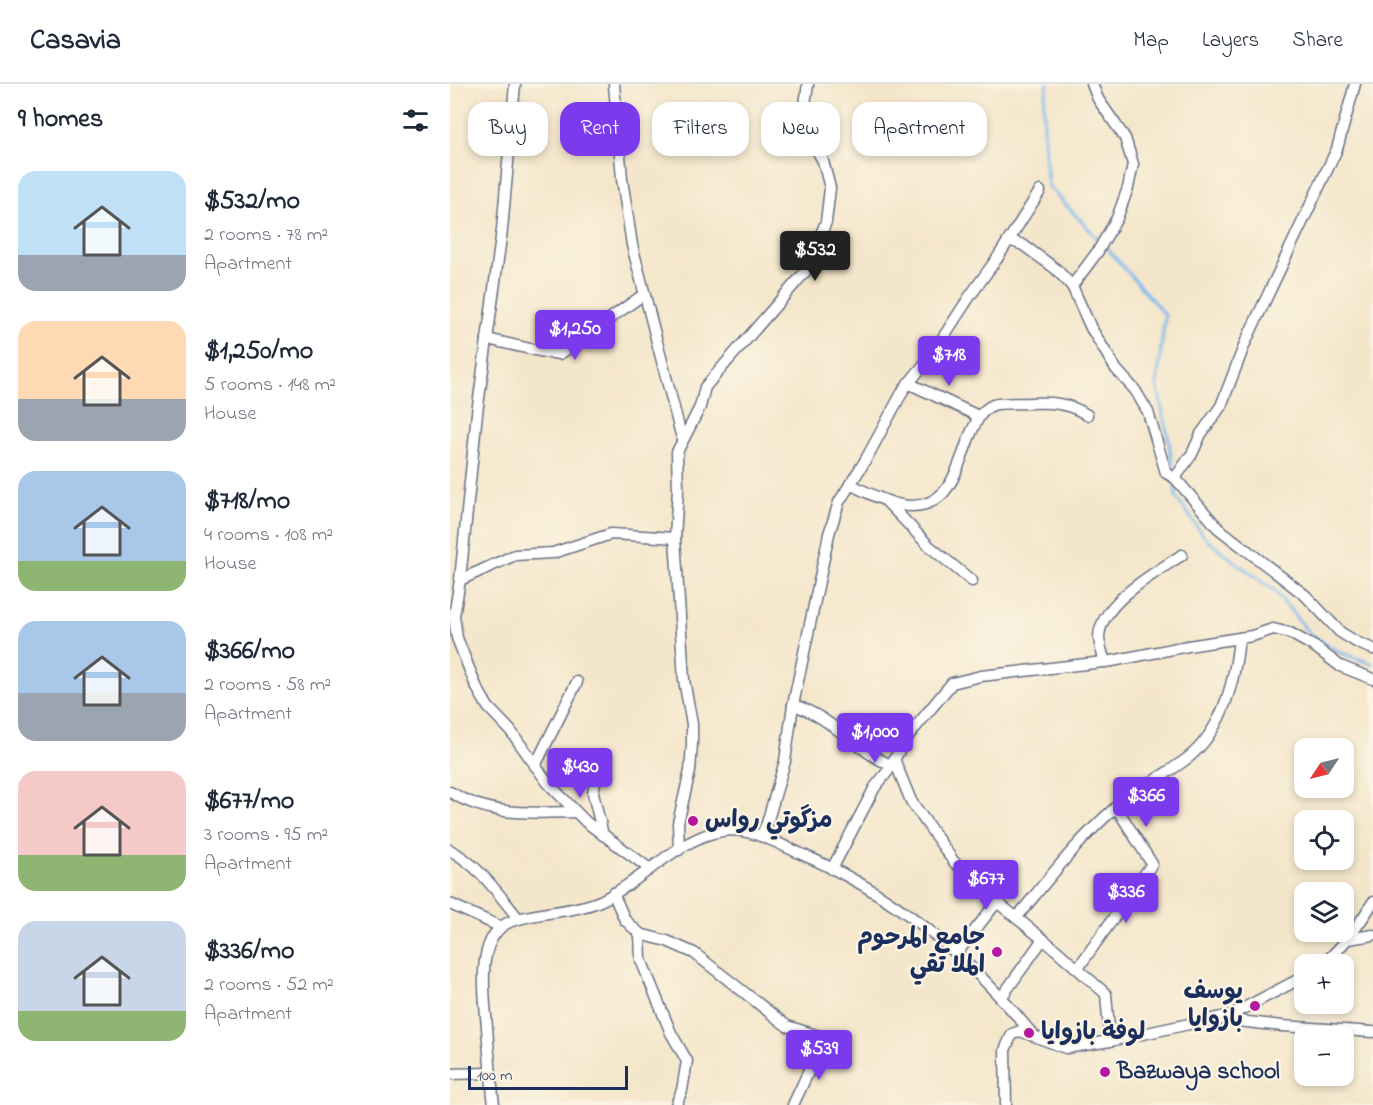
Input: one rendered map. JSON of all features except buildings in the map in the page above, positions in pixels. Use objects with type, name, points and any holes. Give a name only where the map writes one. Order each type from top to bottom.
[{"type":"street","points":[[514,84],[502,230],[477,413],[453,634],[488,707],[510,730],[548,783],[603,836],[650,869]]},
{"type":"street","points":[[614,84],[621,179],[632,244],[682,439]]},
{"type":"street","points":[[679,850],[678,823],[690,771],[692,734],[684,680],[675,538],[678,489],[677,452],[700,406],[705,387],[805,272],[826,222],[830,188],[823,161],[809,136],[804,111],[808,84]]},
{"type":"street","points":[[1072,286],[1098,251],[1117,218],[1128,188],[1133,164],[1125,138],[1098,99],[1092,84]]},
{"type":"street","points":[[1175,478],[1221,406],[1246,341],[1337,149],[1355,84]]},
{"type":"street","points":[[761,836],[785,761],[793,705],[829,534],[839,502],[908,383],[931,356],[1040,191]]},
{"type":"street","points":[[1009,240],[1023,244],[1056,269],[1072,286],[1091,328],[1116,369],[1135,390],[1148,412],[1166,473],[1175,478],[1218,528],[1306,596],[1340,632],[1373,649]]},
{"type":"street","points":[[488,339],[560,354],[644,295]]},
{"type":"street","points":[[908,383],[978,416]]},
{"type":"street","points":[[850,484],[887,502],[910,507],[927,502],[943,492],[958,465],[978,416],[993,405],[1046,402],[1074,406],[1087,415]]},
{"type":"street","points":[[887,502],[929,546],[972,581]]},
{"type":"street","points":[[460,580],[515,555],[553,553],[611,534],[675,538]]},
{"type":"street","points":[[1105,662],[1099,640],[1101,627],[1107,614],[1125,595],[1182,555]]},
{"type":"street","points":[[832,869],[875,787],[905,740],[952,683],[981,676],[1105,662],[1239,638],[1273,629],[1290,633],[1315,646],[1340,666],[1373,679]]},
{"type":"street","points":[[1017,917],[1082,838],[1116,807],[1189,756],[1210,735],[1229,692],[1237,664],[1239,638]]},
{"type":"street","points":[[535,766],[577,682]]},
{"type":"street","points":[[793,705],[808,710],[875,759],[892,762]]},
{"type":"street","points":[[599,762],[593,793],[603,836]]},
{"type":"street","points":[[892,762],[911,801],[954,862],[997,902],[1078,968],[1106,994],[1110,1041]]},
{"type":"street","points":[[450,792],[466,802],[489,809],[520,813],[576,812]]},
{"type":"street","points":[[1078,968],[1152,864],[1116,807]]},
{"type":"street","points":[[494,1105],[484,1000],[484,966],[491,940],[501,927],[510,921],[582,907],[603,900],[679,850],[722,831],[761,836],[783,845],[892,902],[957,953],[1033,1035]]},
{"type":"street","points":[[450,850],[476,868],[519,919]]},
{"type":"street","points":[[613,893],[625,920],[640,934],[667,941],[694,953],[787,1026],[819,1036],[820,1047],[793,1105]]},
{"type":"street","points":[[957,953],[997,902]]},
{"type":"street","points":[[1354,930],[1373,902]]},
{"type":"street","points":[[450,904],[501,927]]},
{"type":"street","points":[[640,934],[641,960],[671,1033],[687,1061],[676,1105]]},
{"type":"street","points":[[1354,938],[1373,934]]},
{"type":"street","points":[[1001,998],[1043,939]]},
{"type":"street","points":[[1333,954],[1345,942]]},
{"type":"street","points":[[1006,1105],[1005,1050],[1012,1034],[1020,1031],[1066,1048],[1110,1041],[1231,1015],[1294,982]]},
{"type":"street","points":[[1217,1018],[1282,1026],[1373,1032]]},
{"type":"street","points":[[450,1074],[490,1073]]},
{"type":"waterway","points":[[1048,84],[1044,102],[1044,140],[1048,186],[1100,241]]},
{"type":"waterway","points":[[1105,246],[1165,315],[1157,384],[1173,473]]},
{"type":"waterway","points":[[1175,483],[1176,497],[1206,539],[1274,590],[1310,634],[1339,652],[1373,664]]},
{"type":"place","name":"مزگوتي رواس","points":[[693,821]]},
{"type":"place","name":"جامع المرحوم الملا تقي","points":[[997,952]]},
{"type":"place","name":"يوسف بازوايا","points":[[1255,1006]]},
{"type":"place","name":"لوفة بازوايا","points":[[1029,1033]]},
{"type":"place","name":"Bazwaya school","points":[[1105,1072]]}]
